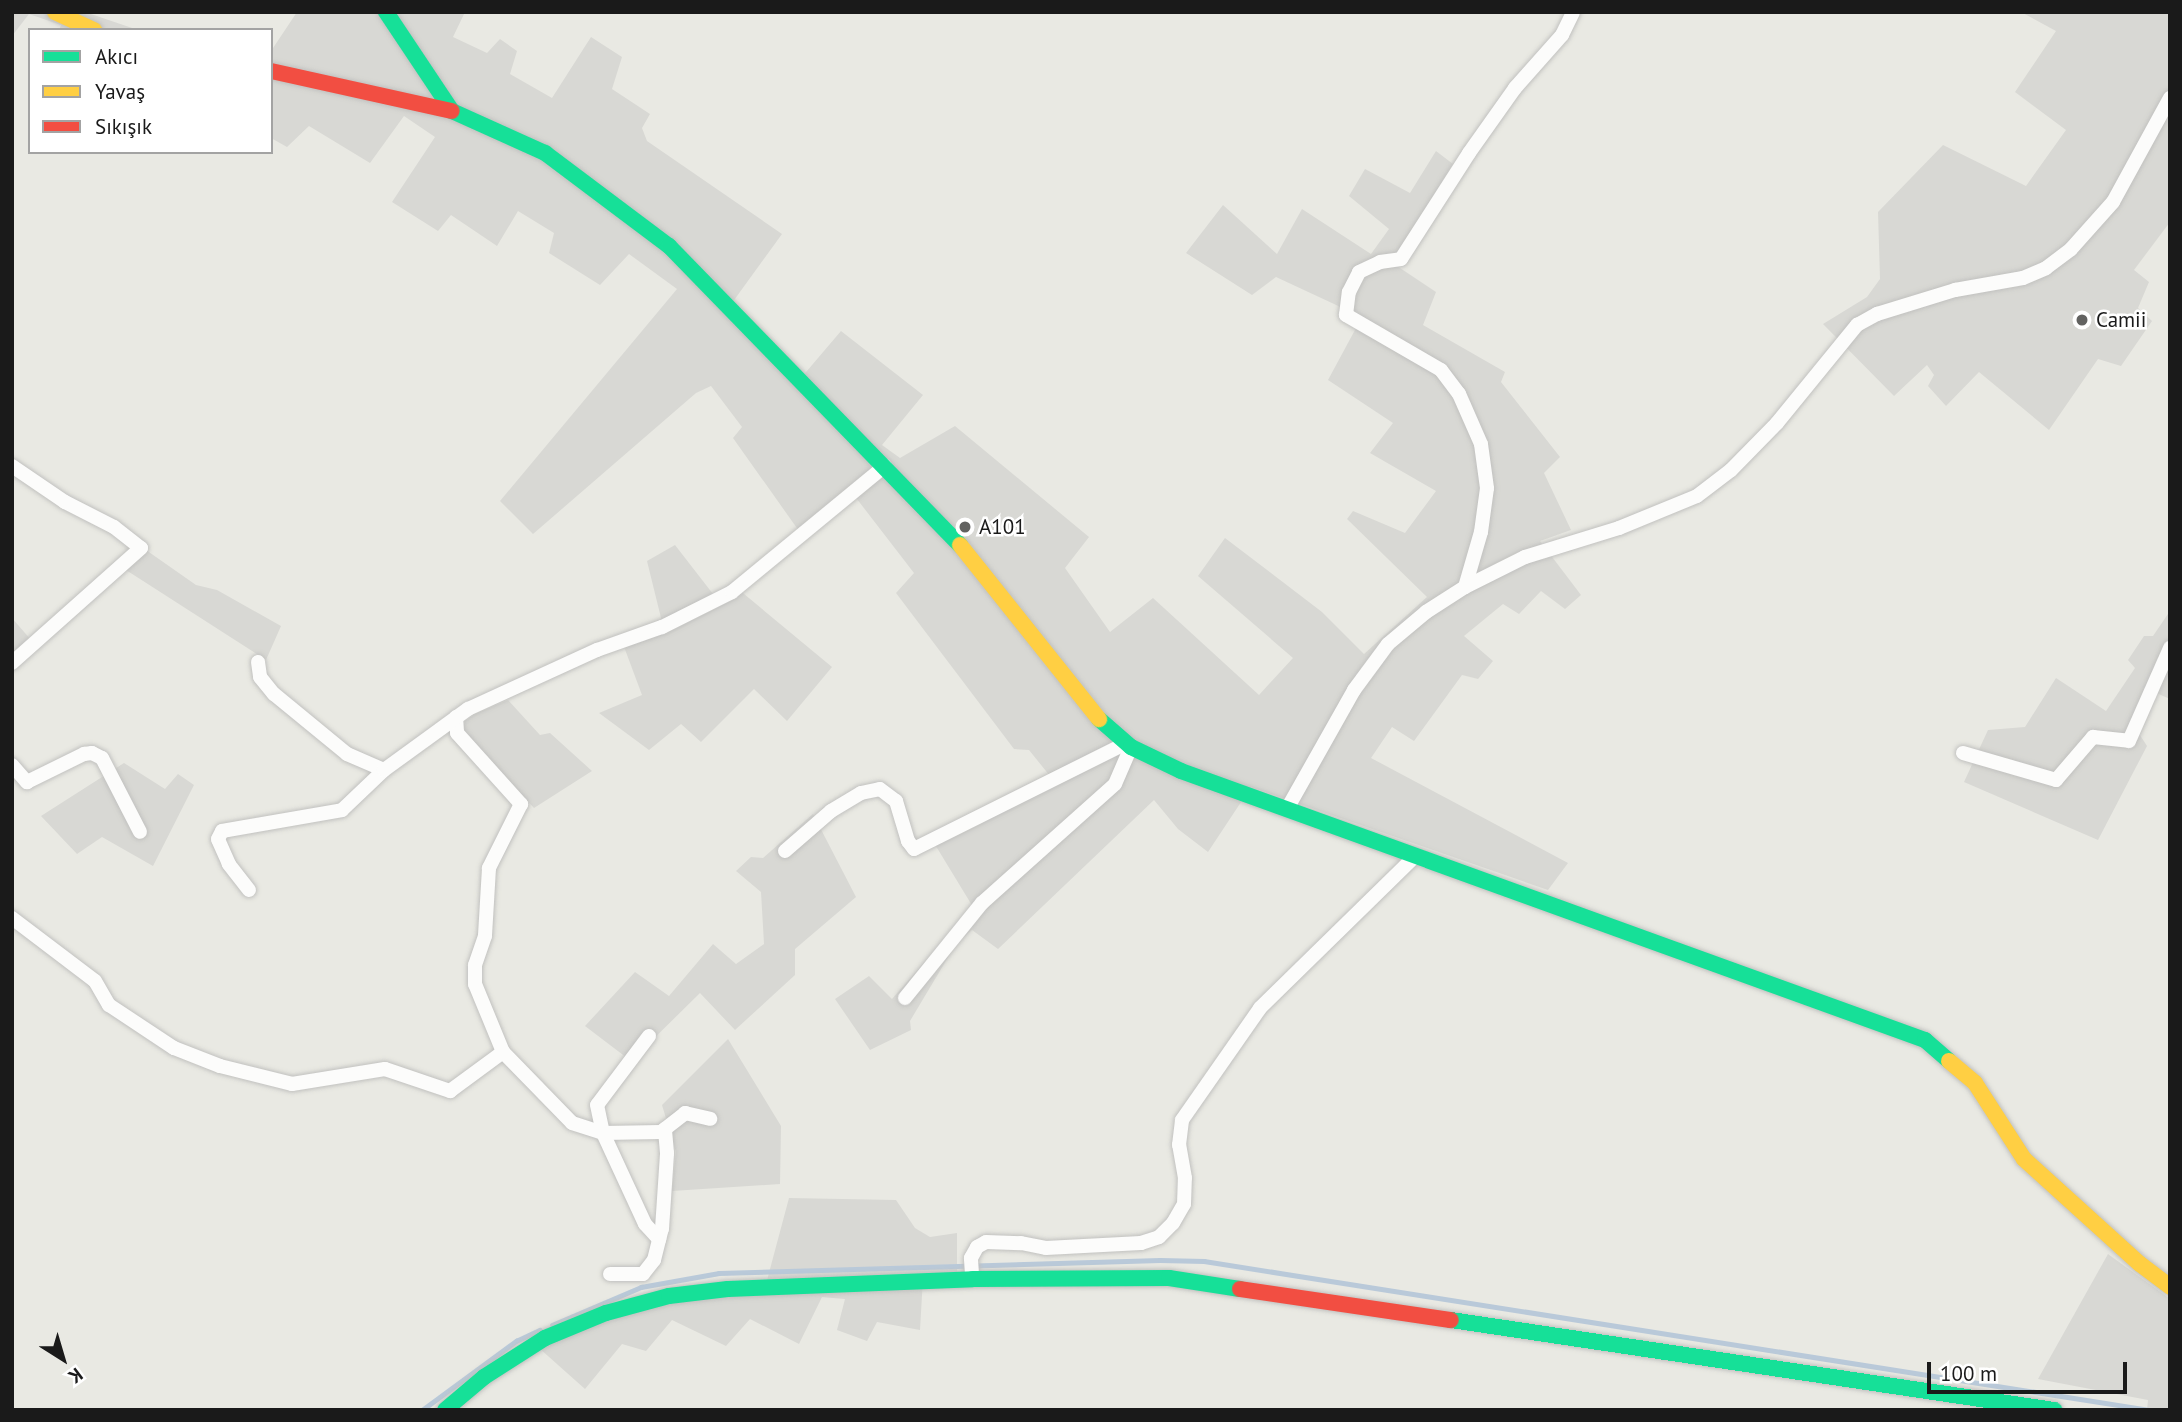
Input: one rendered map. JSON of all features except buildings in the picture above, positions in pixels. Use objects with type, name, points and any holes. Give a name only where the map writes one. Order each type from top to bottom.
[{"type":"street","points":[[55,12],[90,28]]},
{"type":"street","points":[[386,12],[452,111]]},
{"type":"street","points":[[1465,587],[1481,532],[1487,488],[1481,444],[1459,394],[1441,370],[1346,315],[1349,292],[1359,272],[1380,262],[1401,259],[1484,131],[1515,88],[1562,35],[1573,12]]},
{"type":"street","points":[[273,71],[452,111],[545,153],[669,246],[947,529],[1090,711],[1129,745],[1181,771],[1925,1040],[1975,1083],[2024,1159],[2140,1264],[2170,1287]]},
{"type":"street","points":[[1287,810],[1354,690],[1388,644],[1426,612],[1465,587],[1525,557],[1619,528],[1697,496],[1731,470],[1777,424],[1857,325],[1877,314],[1955,290],[2023,278],[2046,268],[2071,249],[2113,202],[2170,97]]},
{"type":"street","points":[[12,466],[65,502],[114,527],[141,548],[12,663]]},
{"type":"street","points":[[249,890],[229,864],[218,839],[222,831],[342,810],[384,771],[456,717],[585,655],[662,627],[732,592],[885,466]]},
{"type":"street","points":[[1963,753],[2056,780],[2093,737],[2129,741],[2170,648]]},
{"type":"street","points":[[258,662],[260,677],[274,694],[347,754],[384,771]]},
{"type":"street","points":[[456,717],[457,733],[521,804],[489,867],[485,936],[475,965],[475,984],[503,1052],[572,1123],[603,1133],[661,1132],[685,1113],[710,1119]]},
{"type":"street","points":[[785,851],[831,811],[861,793],[880,789],[896,802],[908,841],[914,849],[1129,745]]},
{"type":"street","points":[[905,998],[982,903],[1115,784],[1129,745]]},
{"type":"street","points":[[12,765],[27,782],[84,754],[92,753],[102,758],[140,832]]},
{"type":"street","points":[[972,1277],[971,1258],[977,1247],[986,1242],[1021,1243],[1046,1248],[1141,1243],[1159,1237],[1173,1223],[1184,1204],[1185,1178],[1179,1145],[1182,1120],[1261,1008],[1415,856]]},
{"type":"street","points":[[12,918],[95,981],[109,1005],[174,1048],[220,1066],[276,1077],[292,1084],[385,1069],[450,1091],[503,1052]]},
{"type":"street","points":[[649,1036],[597,1105],[603,1133],[645,1224],[659,1239]]},
{"type":"street","points":[[610,1274],[643,1274],[654,1260],[659,1239],[667,1153],[665,1129]]},
{"type":"street","points":[[445,1410],[484,1377],[545,1338],[606,1313],[669,1296],[728,1289],[972,1277],[1169,1278],[2054,1410]]},
{"type":"shaded area","points":[[12,12],[85,12],[132,28],[60,28],[61,25],[29,14],[12,36]]},
{"type":"shaded area","points":[[297,12],[465,12],[453,37],[487,53],[500,39],[517,51],[510,74],[552,98],[591,37],[622,57],[612,89],[650,114],[642,128],[647,141],[782,234],[724,314],[795,385],[841,331],[923,395],[882,445],[900,458],[955,426],[1089,537],[1065,568],[1110,632],[1153,598],[1259,695],[1293,658],[1198,576],[1225,538],[1322,612],[1364,654],[1427,597],[1347,519],[1353,511],[1405,533],[1436,491],[1370,453],[1393,423],[1328,380],[1362,317],[1276,277],[1252,295],[1186,253],[1223,205],[1277,254],[1302,209],[1371,254],[1389,229],[1349,196],[1365,169],[1410,193],[1436,151],[1453,164],[1398,252],[1397,266],[1436,292],[1423,325],[1505,372],[1501,382],[1560,457],[1544,473],[1571,530],[1540,541],[1581,595],[1565,609],[1541,591],[1519,614],[1503,604],[1464,636],[1493,661],[1478,679],[1462,675],[1414,741],[1392,727],[1371,758],[1568,863],[1548,890],[1251,787],[1208,852],[1178,829],[1154,800],[998,949],[972,930],[956,944],[910,1021],[911,1030],[870,1050],[835,999],[869,976],[892,999],[973,907],[931,838],[1050,776],[1029,750],[1014,749],[896,593],[914,573],[850,490],[799,531],[733,438],[742,427],[711,386],[696,393],[533,534],[500,501],[677,289],[629,254],[600,285],[549,253],[554,233],[518,211],[497,246],[451,215],[438,231],[392,202],[435,137],[404,116],[370,163],[309,126],[287,147],[273,139],[273,48]]},
{"type":"shaded area","points":[[2021,12],[2170,12],[2170,222],[2134,270],[2149,282],[2138,308],[2152,321],[2121,366],[2098,359],[2049,430],[1979,372],[1946,406],[1928,386],[1934,375],[1927,365],[1894,396],[1823,324],[1867,297],[1880,279],[1878,212],[1943,145],[2026,186],[2066,130],[2015,92],[2056,31]]},
{"type":"shaded area","points":[[675,545],[713,594],[732,584],[832,667],[787,721],[754,689],[701,742],[681,724],[649,750],[599,713],[642,695],[620,636],[662,622],[647,561]]},
{"type":"shaded area","points":[[146,550],[196,585],[217,590],[281,626],[266,660],[126,570]]},
{"type":"shaded area","points":[[2170,611],[2170,699],[2154,692],[2136,729],[2147,746],[2098,840],[1964,782],[1988,730],[2025,727],[2056,678],[2106,711],[2135,668],[2128,660],[2144,636],[2153,636]]},
{"type":"shaded area","points":[[12,618],[31,640],[12,656]]},
{"type":"shaded area","points":[[508,700],[540,735],[550,733],[592,771],[534,808],[462,731],[465,721],[475,714]]},
{"type":"shaded area","points":[[124,763],[165,789],[178,774],[194,785],[153,866],[102,837],[77,854],[41,816]]},
{"type":"shaded area","points":[[813,814],[856,897],[795,949],[795,975],[735,1030],[700,993],[631,1061],[585,1026],[635,972],[669,996],[713,944],[736,964],[764,944],[761,892],[736,871],[751,857],[763,858]]},
{"type":"shaded area","points":[[728,1039],[781,1126],[780,1184],[672,1191],[676,1152],[662,1105]]},
{"type":"shaded area","points":[[789,1198],[896,1200],[915,1228],[930,1237],[957,1233],[957,1276],[923,1278],[920,1330],[877,1322],[867,1341],[837,1330],[845,1299],[822,1297],[799,1344],[750,1319],[726,1346],[672,1320],[646,1351],[622,1344],[585,1389],[530,1340],[577,1319],[766,1284]]},
{"type":"shaded area","points":[[2108,1254],[2170,1299],[2170,1410],[2147,1410],[2148,1400],[2038,1379]]},
{"type":"waterway","points":[[552,1325],[641,1287],[719,1273],[1204,1261],[2150,1410]]},
{"type":"waterway","points":[[422,1410],[516,1341],[540,1330]]},
{"type":"traffic: fast","points":[[386,12],[452,111]]},
{"type":"traffic: fast","points":[[452,111],[545,153],[669,246],[960,545]]},
{"type":"traffic: fast","points":[[1099,719],[1131,747],[1181,771],[1925,1040],[1949,1061]]},
{"type":"traffic: fast","points":[[445,1410],[484,1377],[545,1338],[606,1313],[669,1296],[728,1289],[973,1279],[1169,1278],[1240,1289]]},
{"type":"traffic: fast","points":[[1451,1320],[2054,1410]]},
{"type":"traffic: slow","points":[[55,12],[90,28]]},
{"type":"traffic: slow","points":[[960,545],[1099,719]]},
{"type":"traffic: slow","points":[[1949,1061],[1975,1083],[2024,1159],[2140,1264],[2170,1287]]},
{"type":"traffic: jam","points":[[273,71],[452,111]]},
{"type":"traffic: jam","points":[[1240,1289],[1451,1320]]},
{"type":"place","name":"Camii","points":[[2082,320]]},
{"type":"place","name":"A101","points":[[965,527]]}]
